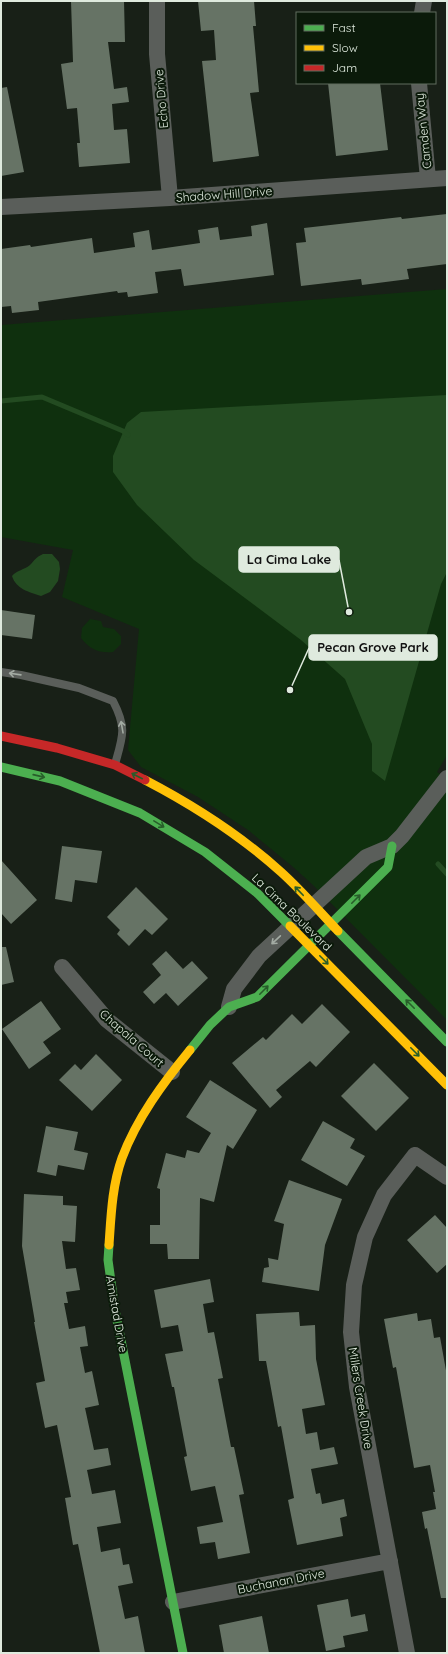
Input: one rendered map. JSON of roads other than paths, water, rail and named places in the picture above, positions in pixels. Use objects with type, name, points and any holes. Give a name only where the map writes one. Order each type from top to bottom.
[{"type":"street","name":"Echo Drive","points":[[157,1],[157,54],[170,198]]},
{"type":"street","points":[[422,12],[424,1]]},
{"type":"street","name":"Camden Way","points":[[419,84],[428,180]]},
{"type":"street","name":"Shadow Hill Drive","points":[[1,207],[170,198],[447,178]]},
{"type":"street","name":"La Cima Boulevard","points":[[1,736],[57,748],[114,768],[172,794],[231,832],[281,872],[447,1042]]},
{"type":"street","name":"La Cima Boulevard","points":[[1,767],[60,781],[105,795],[140,813],[205,852],[257,893],[447,1085]]},
{"type":"street","name":"Amistad Drive","points":[[229,1006],[234,989],[255,961],[366,857],[392,846],[402,836],[447,778]]},
{"type":"street","name":"Amistad Drive","points":[[183,1653],[115,1310],[108,1260],[112,1204],[122,1159],[136,1127],[162,1084],[210,1025],[229,1006],[257,997],[388,868],[392,846]]},
{"type":"street","name":"Chapala Court","points":[[62,967],[107,1020],[172,1072]]},
{"type":"street","name":"Millers Creek Drive","points":[[407,1653],[357,1387],[351,1332],[354,1285],[365,1237],[384,1196],[415,1155],[447,1177]]},
{"type":"street","name":"Buchanan Drive","points":[[173,1602],[390,1560]]},
{"type":"lane","points":[[1,672],[79,688],[112,701],[120,714],[124,736],[114,768]]},
{"type":"waterway","points":[[1,401],[42,397],[123,431],[128,435]]},
{"type":"waterway","points":[[438,864],[447,874]]},
{"type":"place","name":"La Cima Lake","points":[[349,612]]},
{"type":"place","name":"Pecan Grove Park","points":[[290,690]]}]
